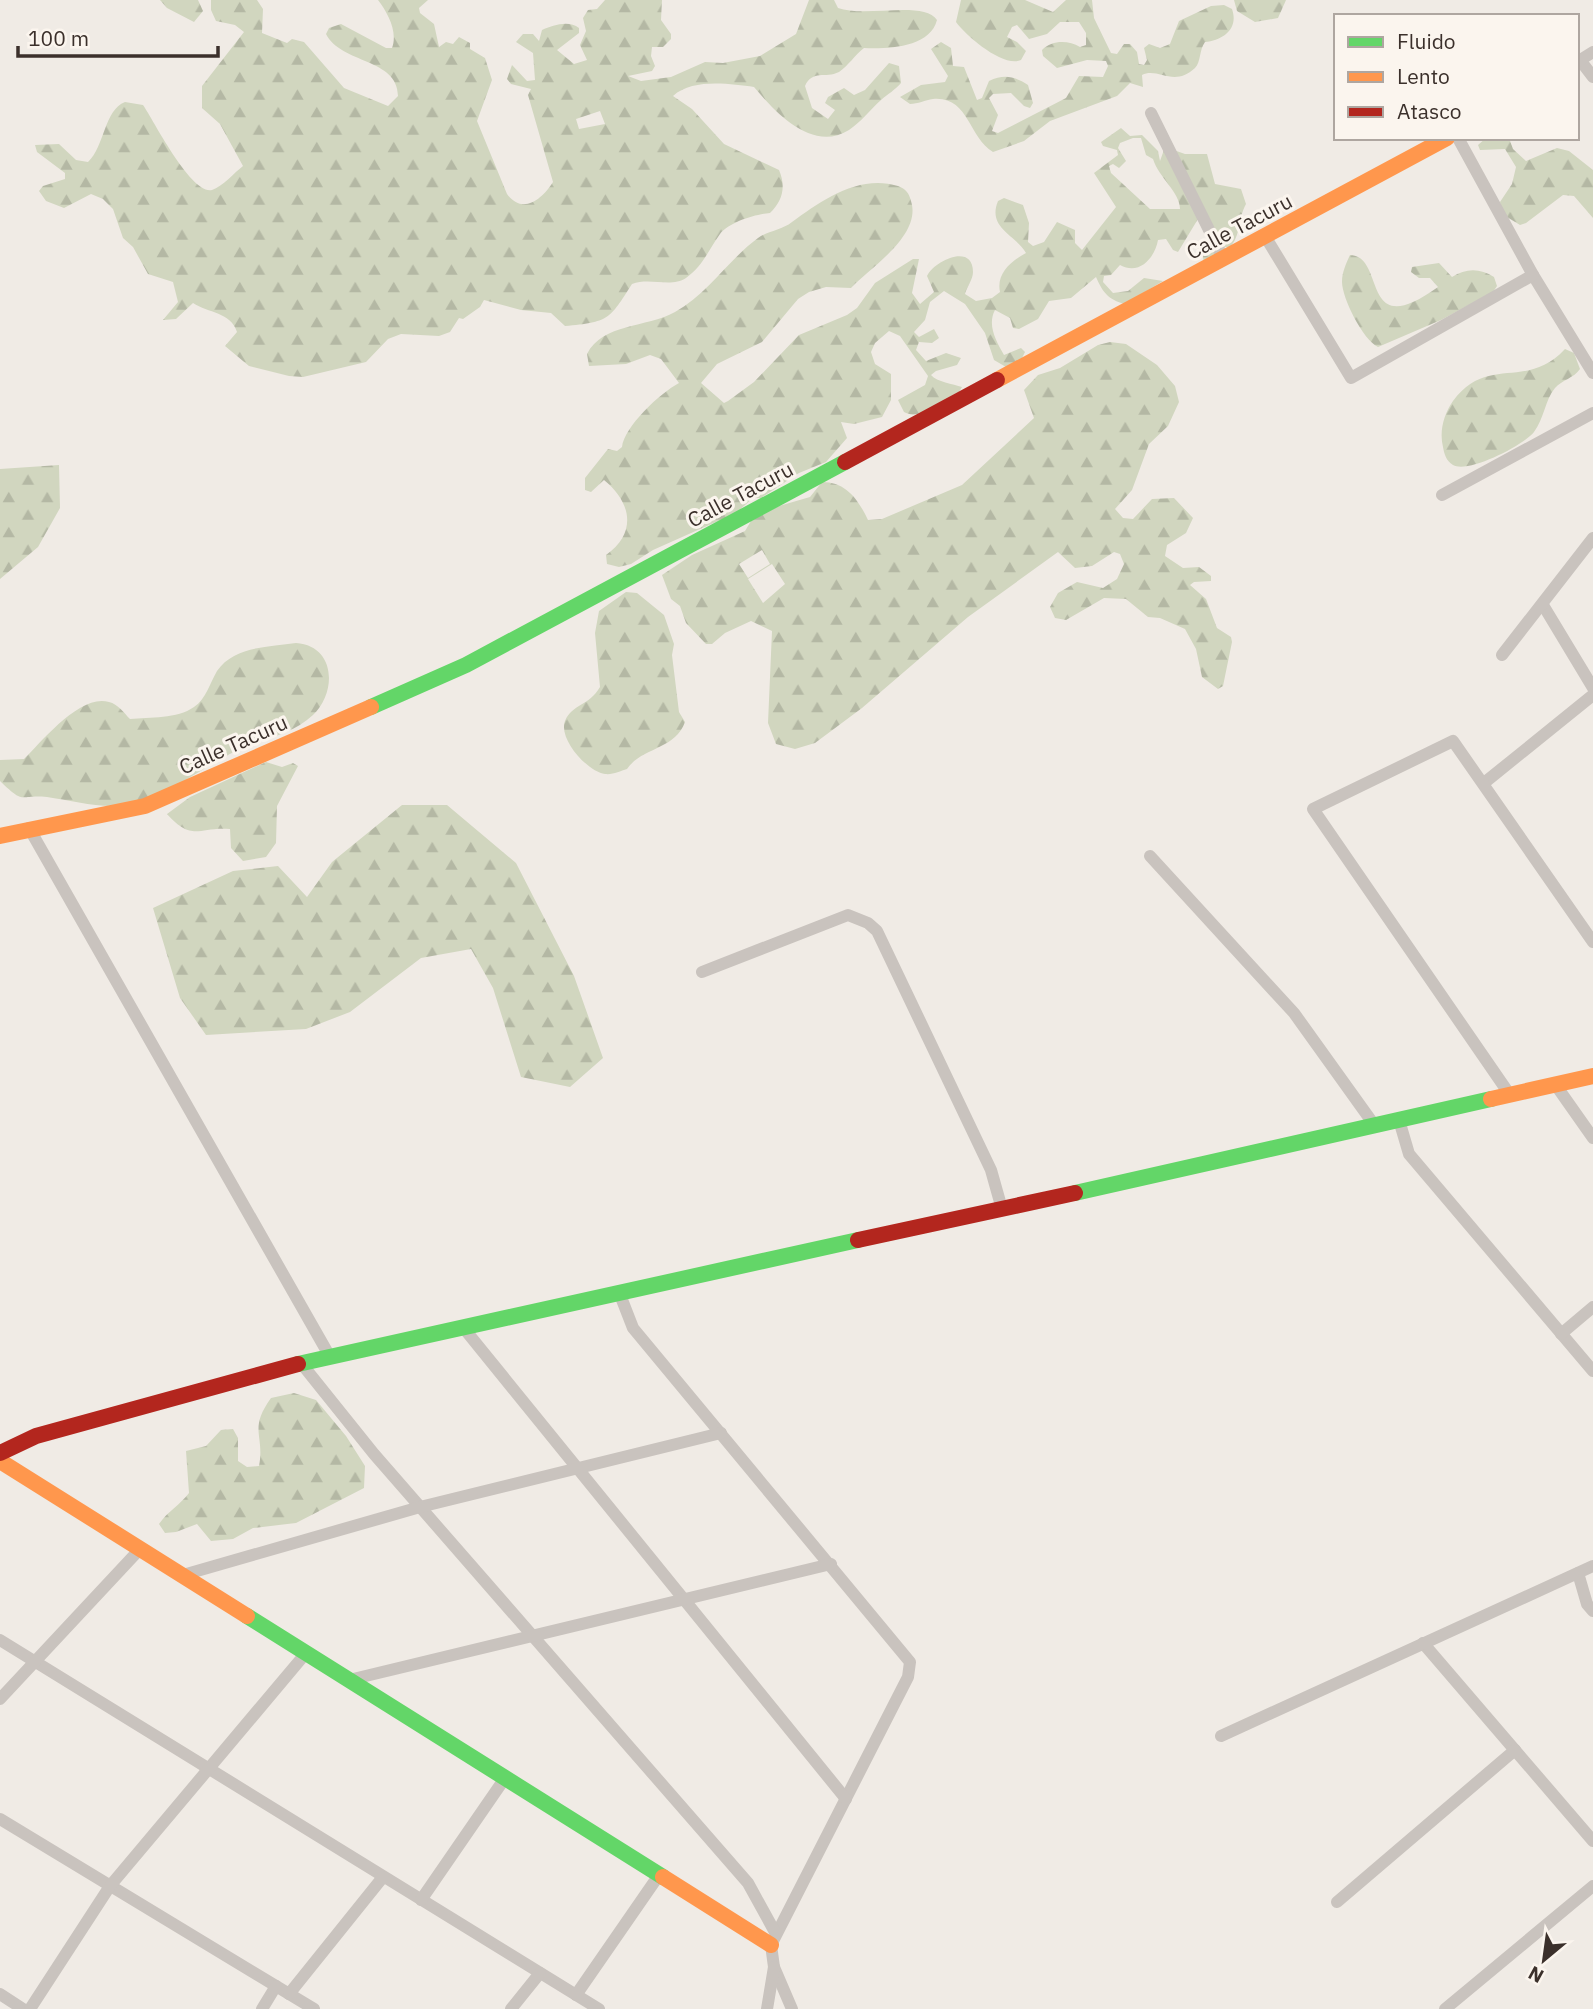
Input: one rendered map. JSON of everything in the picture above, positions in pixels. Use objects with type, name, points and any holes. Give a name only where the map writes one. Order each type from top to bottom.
[{"type":"street","points":[[1593,52],[1579,61],[1593,77]]},
{"type":"street","points":[[1151,113],[1223,258]]},
{"type":"street","points":[[1459,140],[1533,275],[1593,373]]},
{"type":"street","name":"Calle Tacuru","points":[[0,836],[145,806],[466,665],[1437,141]]},
{"type":"street","points":[[1265,236],[1351,378],[1533,275]]},
{"type":"street","points":[[1442,495],[1593,412]]},
{"type":"street","points":[[1502,655],[1593,538]]},
{"type":"street","points":[[1543,605],[1593,688]]},
{"type":"street","points":[[1484,783],[1593,695]]},
{"type":"street","points":[[1510,1095],[1313,809],[1453,741],[1593,942]]},
{"type":"street","points":[[29,828],[329,1355]]},
{"type":"street","points":[[1150,856],[1294,1013],[1375,1126]]},
{"type":"street","points":[[702,972],[848,915],[868,923],[877,931],[991,1170],[1002,1209]]},
{"type":"street","points":[[0,1453],[36,1436],[329,1355],[1002,1209],[1593,1076]]},
{"type":"street","points":[[1555,1084],[1593,1138]]},
{"type":"street","points":[[1399,1120],[1409,1154],[1593,1371]]},
{"type":"street","points":[[619,1292],[633,1328],[910,1662],[908,1677],[773,1939]]},
{"type":"street","points":[[1561,1334],[1593,1307]]},
{"type":"street","points":[[462,1326],[846,1799]]},
{"type":"street","points":[[301,1363],[420,1507],[748,1883],[773,1939],[774,1967],[767,2009]]},
{"type":"street","points":[[183,1575],[420,1507],[721,1433]]},
{"type":"street","points":[[0,1461],[659,1875],[773,1939]]},
{"type":"street","points":[[0,1699],[140,1549]]},
{"type":"street","points":[[349,1680],[831,1564]]},
{"type":"street","points":[[1222,1736],[1593,1566]]},
{"type":"street","points":[[1578,1573],[1587,1604],[1593,1611]]},
{"type":"street","points":[[0,1640],[599,2009]]},
{"type":"street","points":[[1423,1643],[1593,1841]]},
{"type":"street","points":[[30,2009],[110,1886],[206,1768],[306,1653]]},
{"type":"street","points":[[1336,1902],[1515,1750]]},
{"type":"street","points":[[421,1899],[505,1778]]},
{"type":"street","points":[[0,1819],[314,2009]]},
{"type":"street","points":[[576,1995],[659,1875]]},
{"type":"street","points":[[289,1994],[383,1877]]},
{"type":"street","points":[[1445,2009],[1593,1886]]},
{"type":"street","points":[[774,1967],[792,2009]]},
{"type":"street","points":[[511,2009],[540,1973]]},
{"type":"street","points":[[261,2009],[276,1986]]},
{"type":"street","points":[[0,1994],[23,2009]]},
{"type":"green space","points":[[160,0],[198,0],[203,11],[194,22],[167,8]]},
{"type":"green space","points":[[211,0],[257,0],[263,9],[262,33],[287,43],[292,39],[304,42],[344,88],[388,106],[398,96],[396,84],[389,74],[344,51],[333,44],[326,34],[329,28],[341,24],[386,48],[392,48],[394,36],[391,23],[378,0],[428,0],[419,8],[420,13],[434,24],[439,47],[446,42],[453,44],[459,37],[470,43],[470,49],[485,58],[492,80],[477,121],[507,194],[520,204],[538,199],[553,182],[528,95],[531,89],[511,84],[507,79],[512,65],[527,81],[535,80],[533,53],[516,42],[523,34],[533,34],[539,41],[542,30],[551,26],[571,24],[579,28],[579,33],[557,50],[574,64],[587,60],[580,45],[586,31],[583,18],[588,10],[597,9],[605,0],[662,0],[661,20],[671,34],[671,39],[663,47],[652,47],[651,56],[655,66],[652,71],[628,76],[641,81],[671,77],[705,62],[723,63],[760,56],[796,34],[809,0],[834,0],[838,8],[849,11],[920,11],[937,20],[933,29],[917,41],[895,47],[864,48],[839,72],[816,76],[808,81],[805,86],[812,108],[828,119],[835,110],[825,103],[828,97],[844,88],[854,95],[865,90],[889,63],[899,66],[901,83],[853,127],[835,136],[808,133],[795,126],[772,108],[754,87],[701,84],[681,90],[673,96],[692,109],[724,144],[779,170],[782,182],[782,193],[770,213],[743,219],[724,230],[701,263],[686,278],[674,282],[632,284],[606,317],[580,325],[565,326],[551,313],[521,310],[484,300],[480,307],[463,319],[459,318],[450,332],[439,336],[401,334],[388,339],[366,362],[303,377],[249,366],[225,346],[237,332],[230,320],[193,303],[176,319],[163,320],[178,302],[173,282],[148,274],[133,247],[123,238],[113,209],[103,199],[91,194],[64,208],[46,201],[39,191],[43,186],[65,179],[65,173],[37,152],[35,145],[59,144],[76,160],[88,162],[98,147],[113,112],[125,102],[143,105],[184,170],[203,188],[216,188],[243,166],[220,124],[202,108],[202,86],[244,32],[235,25],[216,21],[211,10]],"holes":[[[600,111],[605,124],[579,129],[576,119]]]},
{"type":"green space","points":[[961,0],[1025,0],[1053,12],[1066,0],[1092,0],[1094,18],[1111,53],[1117,54],[1124,44],[1130,44],[1137,52],[1139,64],[1144,65],[1147,60],[1144,48],[1149,44],[1160,48],[1170,44],[1179,21],[1211,6],[1224,5],[1232,9],[1234,16],[1228,32],[1218,39],[1205,42],[1197,65],[1187,74],[1173,77],[1154,73],[1142,75],[1143,87],[1130,83],[1117,96],[1050,121],[1024,141],[993,152],[978,137],[961,110],[954,104],[933,99],[910,104],[900,97],[921,85],[945,82],[948,76],[931,49],[941,42],[951,48],[953,66],[964,67],[977,100],[982,98],[989,81],[999,77],[1009,77],[1028,85],[1033,103],[1030,108],[1024,106],[1011,93],[993,94],[989,98],[998,115],[992,131],[998,133],[1066,98],[1079,76],[1103,77],[1108,66],[1106,61],[1087,60],[1057,68],[1043,56],[1042,50],[1055,43],[1065,42],[1080,47],[1086,45],[1086,33],[1079,22],[1060,22],[1047,34],[1029,39],[1017,25],[1012,27],[1007,37],[1026,51],[1021,60],[1005,60],[986,50],[956,22]]},
{"type":"green space","points":[[1234,0],[1286,0],[1278,18],[1255,22],[1237,11]]},
{"type":"green space","points":[[1121,128],[1130,136],[1142,135],[1158,151],[1160,161],[1165,147],[1185,154],[1207,154],[1215,184],[1241,189],[1246,204],[1234,243],[1225,247],[1214,260],[1204,263],[1202,252],[1209,243],[1198,219],[1178,252],[1173,250],[1166,239],[1158,240],[1154,253],[1145,263],[1134,268],[1120,265],[1111,275],[1104,276],[1103,282],[1113,293],[1128,291],[1144,278],[1163,281],[1125,304],[1106,294],[1096,277],[1071,298],[1049,301],[1038,319],[1019,329],[1013,328],[1010,318],[995,310],[992,327],[1004,355],[1021,348],[1025,352],[1022,358],[1006,367],[994,360],[985,333],[965,304],[944,291],[930,302],[925,320],[914,332],[919,337],[934,329],[939,338],[932,343],[919,342],[916,350],[926,361],[946,353],[961,358],[957,365],[931,375],[962,387],[959,392],[925,412],[904,412],[898,400],[925,385],[928,376],[900,336],[889,331],[875,343],[871,352],[875,364],[891,374],[891,400],[882,417],[854,424],[841,422],[847,438],[826,462],[799,473],[761,498],[753,498],[736,513],[653,550],[631,564],[619,567],[607,564],[606,555],[623,537],[626,528],[625,508],[604,480],[591,492],[585,490],[585,478],[608,449],[617,451],[622,447],[629,430],[644,411],[679,383],[661,359],[650,355],[626,364],[589,366],[587,354],[594,344],[614,331],[675,312],[698,296],[758,238],[788,225],[828,198],[869,184],[898,186],[905,190],[910,198],[912,214],[909,226],[893,249],[851,288],[826,287],[809,292],[798,299],[762,342],[717,364],[701,383],[724,403],[728,401],[754,382],[799,335],[847,315],[857,308],[875,283],[913,259],[919,259],[912,293],[920,304],[934,292],[927,276],[931,270],[945,260],[961,256],[971,263],[973,272],[965,294],[976,301],[992,298],[1000,292],[1000,279],[1006,269],[1026,253],[999,224],[996,218],[998,201],[1004,198],[1023,205],[1029,223],[1028,242],[1033,246],[1044,242],[1057,222],[1075,230],[1075,243],[1082,250],[1116,207],[1094,173],[1118,155],[1117,150],[1103,146],[1101,142]],"holes":[[[1141,138],[1146,155],[1153,159],[1173,191],[1180,209],[1150,209],[1111,173],[1109,166],[1113,164],[1119,168],[1126,161],[1118,148],[1120,143]]]},
{"type":"green space","points":[[1484,140],[1510,140],[1513,149],[1526,161],[1557,148],[1569,151],[1593,170],[1593,218],[1574,196],[1563,195],[1520,225],[1502,214],[1500,202],[1512,184],[1516,167],[1505,149],[1480,150],[1478,145]]},
{"type":"green space","points":[[1350,255],[1361,259],[1368,268],[1378,293],[1385,302],[1396,306],[1413,302],[1438,287],[1430,278],[1419,278],[1411,272],[1412,267],[1439,263],[1452,277],[1473,270],[1484,272],[1494,277],[1497,286],[1493,292],[1441,320],[1378,347],[1360,328],[1343,289],[1344,268]]},
{"type":"green space","points":[[1110,342],[1126,344],[1157,365],[1175,386],[1179,402],[1168,426],[1149,444],[1132,490],[1115,509],[1123,518],[1133,519],[1152,499],[1174,498],[1193,518],[1186,533],[1167,545],[1165,556],[1183,568],[1199,567],[1211,576],[1211,581],[1194,582],[1190,585],[1206,599],[1217,628],[1231,637],[1223,686],[1218,689],[1202,677],[1196,649],[1185,629],[1160,618],[1148,617],[1126,599],[1104,598],[1066,620],[1055,618],[1050,607],[1058,593],[1077,582],[1103,588],[1117,579],[1124,564],[1120,554],[1114,552],[1092,566],[1075,568],[1058,552],[968,617],[862,708],[815,743],[795,749],[776,744],[768,723],[772,631],[751,621],[725,633],[712,644],[706,644],[686,623],[680,606],[671,599],[662,575],[692,555],[745,531],[751,521],[779,506],[810,497],[822,482],[844,488],[860,505],[868,520],[882,519],[962,485],[1034,418],[1024,390],[1038,375],[1060,368],[1098,345]],"holes":[[[762,550],[770,564],[748,578],[739,564]],[[772,564],[785,584],[763,603],[748,579]]]},
{"type":"green space","points":[[1565,349],[1574,353],[1580,369],[1555,388],[1540,421],[1528,438],[1483,462],[1460,467],[1449,461],[1442,441],[1443,423],[1453,401],[1466,387],[1494,375],[1536,368]]},
{"type":"green space","points":[[59,465],[60,508],[38,547],[0,579],[0,469]]},
{"type":"green space","points":[[626,592],[637,593],[664,615],[674,644],[672,655],[679,712],[685,722],[674,738],[641,756],[627,769],[605,774],[598,772],[576,754],[564,728],[568,715],[591,698],[600,687],[595,633],[599,611]]},
{"type":"green space","points":[[296,643],[319,652],[328,672],[326,694],[313,715],[286,732],[236,751],[162,793],[130,804],[99,805],[38,796],[22,797],[14,794],[0,781],[0,760],[24,759],[63,720],[86,705],[98,701],[109,702],[121,709],[130,719],[180,714],[198,704],[217,671],[233,657],[253,649]]},
{"type":"green space","points":[[266,762],[282,767],[293,763],[298,766],[277,806],[276,843],[266,857],[243,861],[231,848],[230,829],[190,831],[167,814],[190,797]]},
{"type":"green space","points":[[402,805],[447,805],[516,863],[574,976],[603,1058],[570,1087],[521,1077],[493,988],[471,949],[421,958],[350,1012],[306,1029],[206,1035],[180,998],[153,908],[233,871],[278,866],[307,897],[332,862]]},
{"type":"green space","points":[[294,1393],[316,1400],[346,1436],[365,1466],[364,1488],[296,1523],[253,1528],[233,1539],[211,1541],[197,1524],[165,1533],[159,1524],[189,1493],[186,1451],[206,1446],[221,1430],[233,1429],[238,1438],[238,1461],[247,1467],[259,1466],[259,1425],[264,1409],[271,1398]]},
{"type":"traffic: fast","points":[[371,707],[466,665],[845,462]]},
{"type":"traffic: fast","points":[[1075,1193],[1491,1099]]},
{"type":"traffic: fast","points":[[298,1364],[858,1240]]},
{"type":"traffic: fast","points":[[247,1616],[663,1877]]},
{"type":"traffic: slow","points":[[997,380],[1443,140]]},
{"type":"traffic: slow","points":[[0,836],[145,806],[371,707]]},
{"type":"traffic: slow","points":[[1491,1099],[1593,1076]]},
{"type":"traffic: slow","points":[[0,1461],[247,1616]]},
{"type":"traffic: slow","points":[[663,1877],[771,1945]]},
{"type":"traffic: jam","points":[[845,462],[997,380]]},
{"type":"traffic: jam","points":[[858,1240],[1075,1193]]},
{"type":"traffic: jam","points":[[0,1453],[36,1436],[298,1364]]}]
